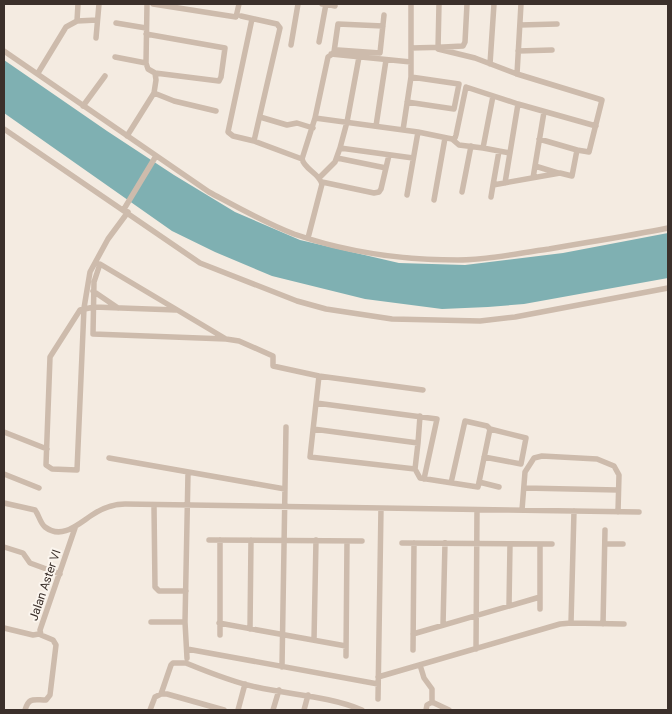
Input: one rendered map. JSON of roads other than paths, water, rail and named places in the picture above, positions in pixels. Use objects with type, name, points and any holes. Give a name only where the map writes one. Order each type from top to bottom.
[{"type":"street","points":[[76,21],[78,4]]},
{"type":"street","points":[[96,38],[99,4]]},
{"type":"street","points":[[116,23],[146,31],[226,48],[219,81],[154,73],[148,69],[146,63],[146,31],[147,4]]},
{"type":"street","points":[[153,4],[236,17],[239,4]]},
{"type":"street","points":[[291,45],[298,4]]},
{"type":"street","points":[[319,42],[324,4],[335,6]]},
{"type":"street","points":[[403,130],[411,77],[411,4]]},
{"type":"street","points":[[438,49],[439,4]]},
{"type":"street","points":[[438,49],[444,46],[461,46],[464,44],[467,4]]},
{"type":"street","points":[[490,64],[494,4]]},
{"type":"street","points":[[517,74],[521,4]]},
{"type":"street","points":[[376,126],[384,15]]},
{"type":"street","points":[[241,16],[277,24],[280,28],[254,141]]},
{"type":"street","points":[[252,19],[228,128],[230,134],[254,141],[302,160],[320,180],[376,193],[381,189],[389,155]]},
{"type":"street","points":[[38,74],[66,27],[76,21],[97,20]]},
{"type":"street","points":[[333,53],[338,24],[383,26]]},
{"type":"street","points":[[520,25],[557,24]]},
{"type":"street","points":[[411,48],[438,49],[475,58],[517,74],[602,100],[589,152],[539,139]]},
{"type":"street","points":[[302,160],[315,118],[328,57],[338,50],[411,62]]},
{"type":"street","points":[[518,51],[552,50]]},
{"type":"street","points":[[4,51],[209,192],[294,234],[308,238],[373,253],[411,258],[459,260],[513,254],[668,228]]},
{"type":"street","points":[[333,53],[359,57],[382,57]]},
{"type":"street","points":[[115,57],[146,63]]},
{"type":"street","points":[[308,238],[320,180],[337,158],[340,148],[347,122],[359,57]]},
{"type":"street","points":[[127,136],[154,93],[156,80],[154,73]]},
{"type":"street","points":[[83,106],[105,76]]},
{"type":"street","points":[[411,77],[458,84],[544,112],[596,126]]},
{"type":"street","points":[[408,102],[454,109],[458,84]]},
{"type":"street","points":[[452,139],[456,135],[466,87]]},
{"type":"street","points":[[154,93],[174,101],[216,111]]},
{"type":"street","points":[[483,148],[493,96]]},
{"type":"street","points":[[504,183],[518,104]]},
{"type":"street","points":[[533,178],[544,112]]},
{"type":"street","points":[[260,117],[287,125],[297,123],[312,128]]},
{"type":"street","points":[[315,118],[418,132],[452,139],[459,145],[510,153]]},
{"type":"street","points":[[4,129],[200,263],[297,301],[326,309],[392,319],[488,320],[515,317],[668,288]]},
{"type":"street","points":[[407,195],[418,132]]},
{"type":"street","points":[[434,200],[445,138]]},
{"type":"street","points":[[462,192],[471,146]]},
{"type":"street","points":[[340,148],[413,158]]},
{"type":"street","points":[[535,166],[572,176],[577,150]]},
{"type":"street","points":[[491,197],[499,151]]},
{"type":"street","points":[[156,156],[126,211],[95,259],[90,272],[84,308],[77,470],[52,469],[46,466],[50,357],[80,310],[84,308],[94,307],[176,310]]},
{"type":"street","points":[[337,158],[386,168]]},
{"type":"street","points":[[493,185],[560,173]]},
{"type":"street","points":[[226,339],[100,264],[93,291],[93,334],[239,341],[273,356],[273,366],[319,376],[423,390]]},
{"type":"street","points":[[93,291],[119,308]]},
{"type":"street","points":[[319,376],[310,457],[415,469]]},
{"type":"street","points":[[316,403],[437,418],[424,479]]},
{"type":"street","points":[[420,416],[415,469],[420,478],[424,479],[478,487],[490,429]]},
{"type":"street","points":[[451,483],[465,421],[526,438],[521,464],[484,457]]},
{"type":"street","points":[[282,667],[286,427]]},
{"type":"street","points":[[313,429],[418,443]]},
{"type":"street","points":[[4,432],[47,449]]},
{"type":"street","points":[[522,510],[525,472],[534,458],[542,456],[604,461],[617,469],[619,475],[618,512]]},
{"type":"street","points":[[109,458],[285,490]]},
{"type":"street","points":[[187,658],[185,622],[188,472]]},
{"type":"street","points":[[4,474],[39,488]]},
{"type":"street","points":[[479,482],[499,487]]},
{"type":"street","points":[[524,488],[618,490]]},
{"type":"street","points":[[4,503],[35,510],[42,524],[49,529],[63,531],[75,528],[92,515],[115,505],[126,504],[154,506],[640,512]]},
{"type":"street","points":[[154,506],[155,587],[159,591],[186,591]]},
{"type":"street","points":[[378,699],[381,508]]},
{"type":"street","points":[[476,649],[477,510]]},
{"type":"street","points":[[570,623],[574,511]]},
{"type":"street","name":"Jalan Aster VI","points":[[25,710],[28,701],[46,700],[50,695],[55,642],[40,634],[75,528]]},
{"type":"street","points":[[603,624],[605,530]]},
{"type":"street","points":[[209,540],[362,541]]},
{"type":"street","points":[[220,540],[220,635]]},
{"type":"street","points":[[250,628],[251,540]]},
{"type":"street","points":[[314,640],[316,540]]},
{"type":"street","points":[[346,656],[347,541]]},
{"type":"street","points":[[402,543],[552,544]]},
{"type":"street","points":[[413,650],[414,543]]},
{"type":"street","points":[[443,626],[445,543]]},
{"type":"street","points":[[509,606],[510,544]]},
{"type":"street","points":[[540,544],[540,609]]},
{"type":"street","points":[[605,544],[623,544]]},
{"type":"street","points":[[4,547],[23,553],[30,563],[60,574]]},
{"type":"street","points":[[413,634],[540,597]]},
{"type":"street","points":[[151,622],[185,622]]},
{"type":"street","points":[[219,623],[346,646]]},
{"type":"street","points":[[187,650],[282,667],[378,681],[420,665],[540,629],[570,623],[624,624]]},
{"type":"street","points":[[4,628],[33,635],[40,634]]},
{"type":"street","points":[[160,694],[171,665],[177,662],[186,663],[245,684],[308,695],[362,710]]},
{"type":"street","points":[[420,665],[424,678],[432,689],[432,702]]},
{"type":"street","points":[[238,710],[245,684]]},
{"type":"street","points":[[273,710],[279,690]]},
{"type":"street","points":[[150,710],[155,697],[160,694],[173,695],[224,710]]},
{"type":"street","points":[[304,710],[308,695]]},
{"type":"street","points":[[426,710],[427,705],[432,702]]},
{"type":"street","points":[[432,702],[449,710]]},
{"type":"water","points":[[4,60],[174,175],[235,212],[300,240],[399,263],[465,265],[563,253],[668,233],[668,278],[524,304],[442,309],[365,299],[272,276],[215,252],[172,231],[4,113]]}]
